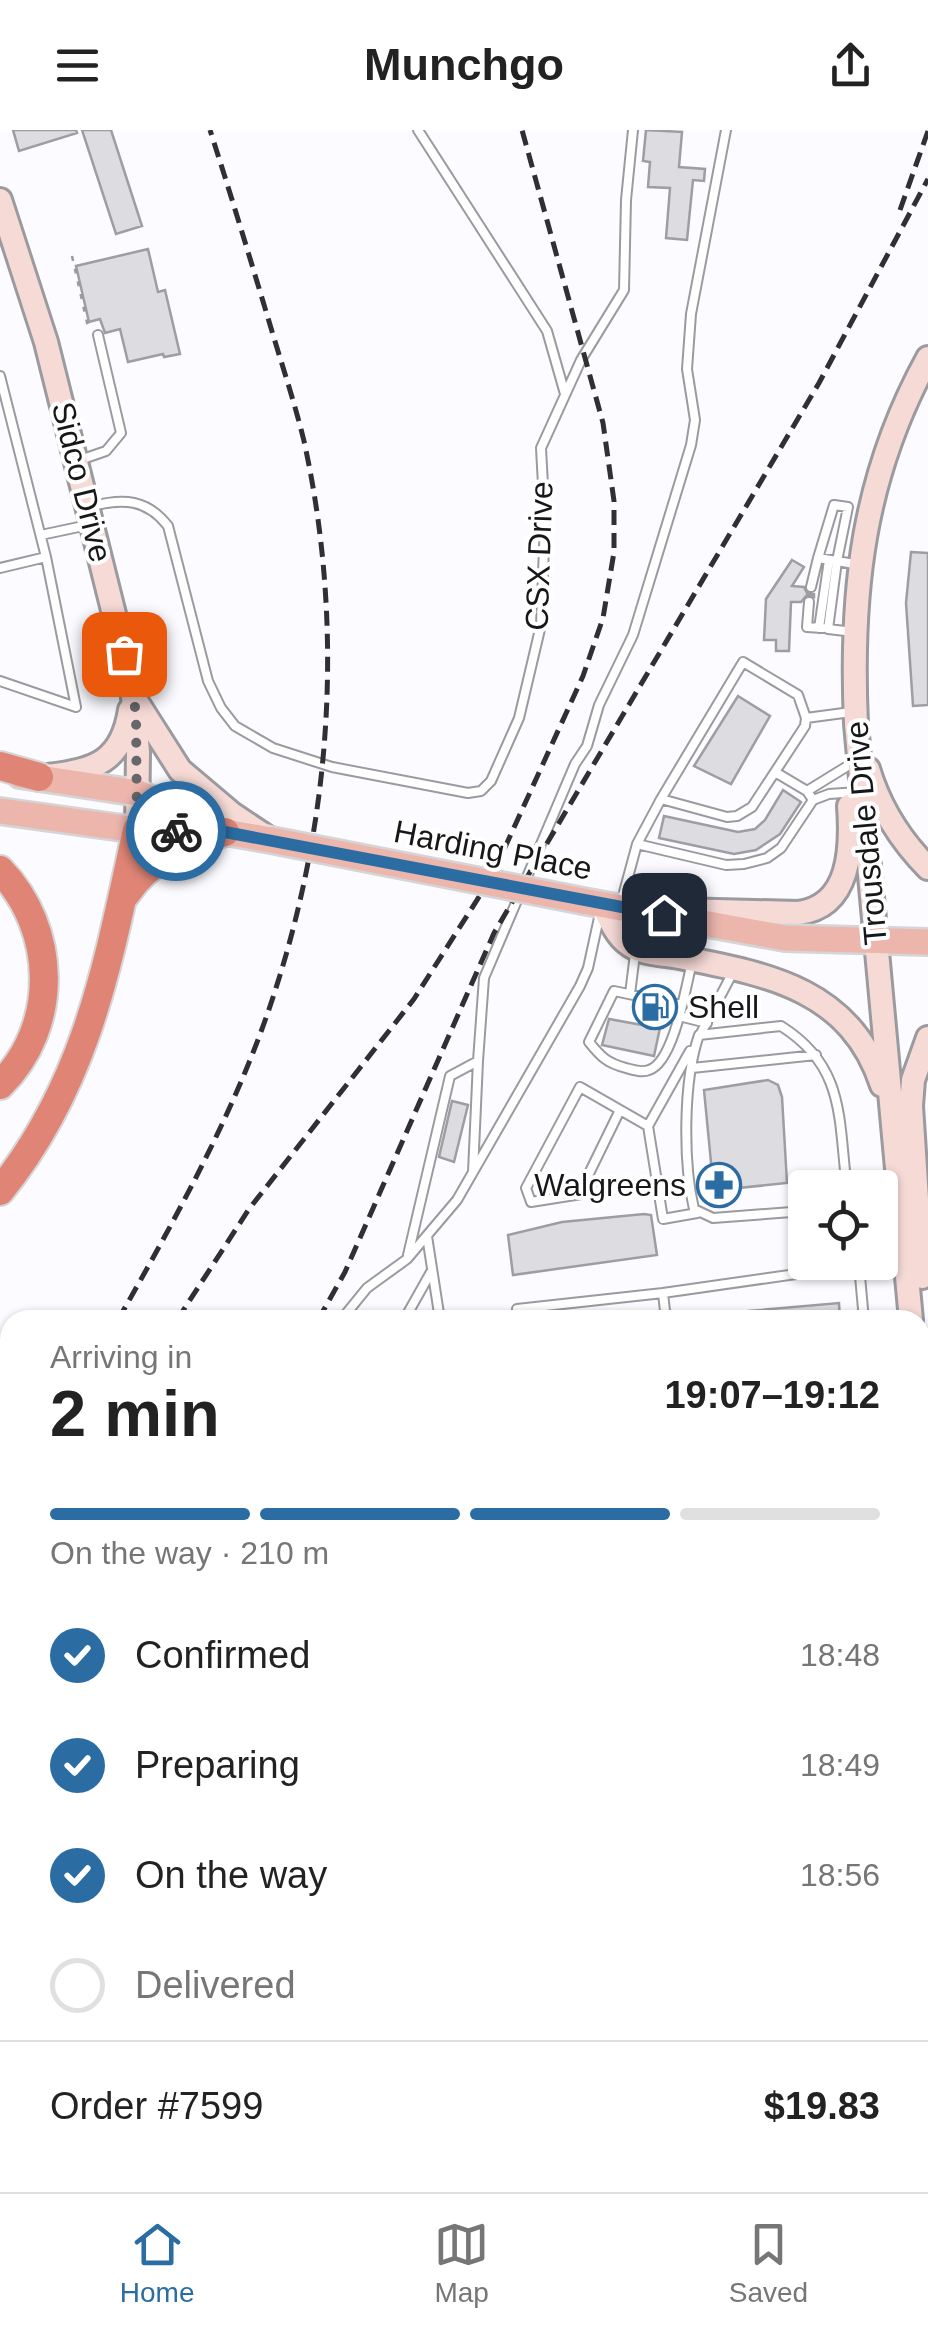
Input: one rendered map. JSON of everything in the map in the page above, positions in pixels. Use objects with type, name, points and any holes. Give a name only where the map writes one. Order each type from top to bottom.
[{"type":"highway","points":[[0,769],[39,777]]},
{"type":"highway","points":[[122,899],[154,862],[228,823]]},
{"type":"highway","points":[[0,1191],[49,1121],[73,1073],[101,991],[137,830]]},
{"type":"highway","points":[[0,870],[24,901],[36,926],[45,973],[43,1004],[34,1034],[17,1065],[0,1085]]},
{"type":"main road","name":"Harding Place","points":[[39,777],[138,793],[270,840],[785,938],[928,942]]},
{"type":"main road","name":"Harding Place","points":[[0,811],[137,830],[228,823]]},
{"type":"street","name":"Sidco Drive","points":[[0,200],[7,237],[46,342],[133,692],[137,830]]},
{"type":"street","name":"Trousdale Drive","points":[[891,1170],[893,1118],[856,792],[858,736],[846,710],[854,641],[842,562],[868,512],[895,423],[928,358]]},
{"type":"street","points":[[39,777],[88,768],[112,754],[125,731],[133,692]]},
{"type":"street","points":[[133,692],[180,770],[228,823]]},
{"type":"street","points":[[846,710],[846,767],[856,792],[846,872],[829,900],[817,909],[798,913],[609,905],[620,936],[635,949],[786,982],[838,1015],[871,1058],[893,1118]]},
{"type":"street","points":[[858,736],[876,793],[913,852],[928,868]]},
{"type":"street","points":[[923,1310],[910,1106],[913,1080],[928,1038]]},
{"type":"street","name":"Trousdale Drive","points":[[898,1250],[909,1310]]},
{"type":"lane","points":[[418,130],[547,331],[565,394]]},
{"type":"lane","name":"CSX Drive","points":[[90,516],[129,500],[156,512],[168,526],[208,680],[221,708],[236,726],[273,748],[332,767],[468,793],[481,791],[491,781],[520,718],[541,625],[544,522],[540,448],[581,360],[624,290],[626,200],[633,130]]},
{"type":"lane","points":[[472,1174],[484,978],[575,764],[587,746],[599,705],[633,636],[684,473],[695,420],[687,369],[690,314],[726,130]]},
{"type":"lane","points":[[77,461],[106,451],[120,433],[98,336]]},
{"type":"lane","points":[[0,376],[41,535],[76,707],[0,681]]},
{"type":"lane","points":[[0,413],[10,410]]},
{"type":"lane","points":[[812,587],[834,505],[848,508],[842,562],[823,628]]},
{"type":"lane","points":[[41,535],[90,516]]},
{"type":"lane","points":[[0,568],[46,557]]},
{"type":"lane","points":[[818,558],[842,562]]},
{"type":"lane","points":[[809,602],[807,627],[823,628],[854,641]]},
{"type":"lane","points":[[350,1310],[368,1288],[407,1259],[458,1200],[580,986],[609,905],[637,844],[661,799],[743,662],[798,695],[806,718],[804,726],[752,807],[738,816],[727,817],[661,799]]},
{"type":"lane","points":[[806,718],[846,710]]},
{"type":"lane","points":[[806,791],[846,767]]},
{"type":"lane","points":[[775,772],[806,791],[813,800]]},
{"type":"lane","points":[[637,844],[726,865],[755,861],[786,844],[813,800],[856,792]]},
{"type":"lane","points":[[630,994],[635,949]]},
{"type":"lane","points":[[681,1004],[614,991],[589,1042],[606,1063],[638,1072],[650,1070],[661,1061],[678,1016],[681,1004],[692,960]]},
{"type":"lane","points":[[735,968],[648,1126],[663,1218],[697,1213],[714,1218],[788,1212]]},
{"type":"lane","points":[[678,1016],[706,1023]]},
{"type":"lane","points":[[700,1036],[781,1026],[816,1055],[836,1095],[845,1170]]},
{"type":"lane","points":[[697,1213],[688,1178],[692,1068],[700,1036]]},
{"type":"lane","points":[[692,1068],[816,1055]]},
{"type":"lane","points":[[407,1259],[450,1076],[478,1061]]},
{"type":"lane","points":[[648,1126],[580,1087],[526,1188],[531,1202],[657,1182]]},
{"type":"lane","points":[[579,1194],[620,1110]]},
{"type":"lane","points":[[427,1236],[438,1310]]},
{"type":"lane","points":[[410,1310],[432,1270]]},
{"type":"lane","points":[[518,1309],[788,1274]]},
{"type":"lane","points":[[860,1280],[863,1310]]},
{"type":"lane","points":[[663,1293],[665,1310]]},
{"type":"path","points":[[72,256],[87,326],[98,336]]},
{"type":"building","points":[[13,130],[76,130],[77,133],[19,151]]},
{"type":"building","points":[[82,130],[111,130],[142,226],[116,234]]},
{"type":"building","points":[[646,130],[682,132],[679,167],[705,169],[704,181],[693,180],[687,240],[666,238],[670,188],[648,187],[650,162],[643,161]]},
{"type":"building","points":[[148,249],[158,292],[165,290],[180,354],[128,362],[120,329],[105,333],[100,319],[89,322],[76,266]]},
{"type":"building","points":[[911,552],[928,553],[928,705],[913,706],[906,603]]},
{"type":"building","points":[[792,560],[804,567],[792,586],[804,587],[814,597],[807,595],[801,602],[791,602],[789,651],[776,651],[776,640],[764,640],[766,599]]},
{"type":"building","points":[[738,696],[770,716],[731,784],[694,766]]},
{"type":"building","points":[[783,790],[801,802],[780,834],[756,850],[734,854],[659,838],[664,816],[738,832],[755,829]]},
{"type":"building","points":[[646,1005],[664,1009],[654,1056],[602,1045],[609,1019],[642,1025]]},
{"type":"building","name":"Walgreens","points":[[768,1080],[778,1085],[782,1097],[787,1183],[729,1189],[715,1202],[704,1193],[713,1183],[704,1090]]},
{"type":"building","points":[[452,1101],[468,1105],[454,1162],[439,1157]]},
{"type":"building","points":[[651,1215],[657,1255],[513,1275],[508,1235],[562,1222]]},
{"type":"building","points":[[839,1303],[839,1310],[760,1310]]},
{"type":"railway","points":[[124,1310],[218,1133],[267,1015],[306,875],[325,731],[325,585],[304,441],[210,130]]},
{"type":"railway","points":[[183,1310],[249,1209],[414,999],[491,878],[583,676],[603,618],[614,552],[614,501],[603,423],[522,130]]},
{"type":"railway","points":[[900,210],[928,131]]},
{"type":"railway","points":[[324,1310],[345,1272],[494,933],[819,383],[928,179]]},
{"type":"way so far","points":[[124,654],[136,712],[137,830],[176,831]]},
{"type":"place","name":"Shell","points":[[655,1007]]},
{"type":"place","name":"Walgreens","points":[[719,1185]]},
{"type":"route","points":[[176,831],[225,832],[664,915]]}]
